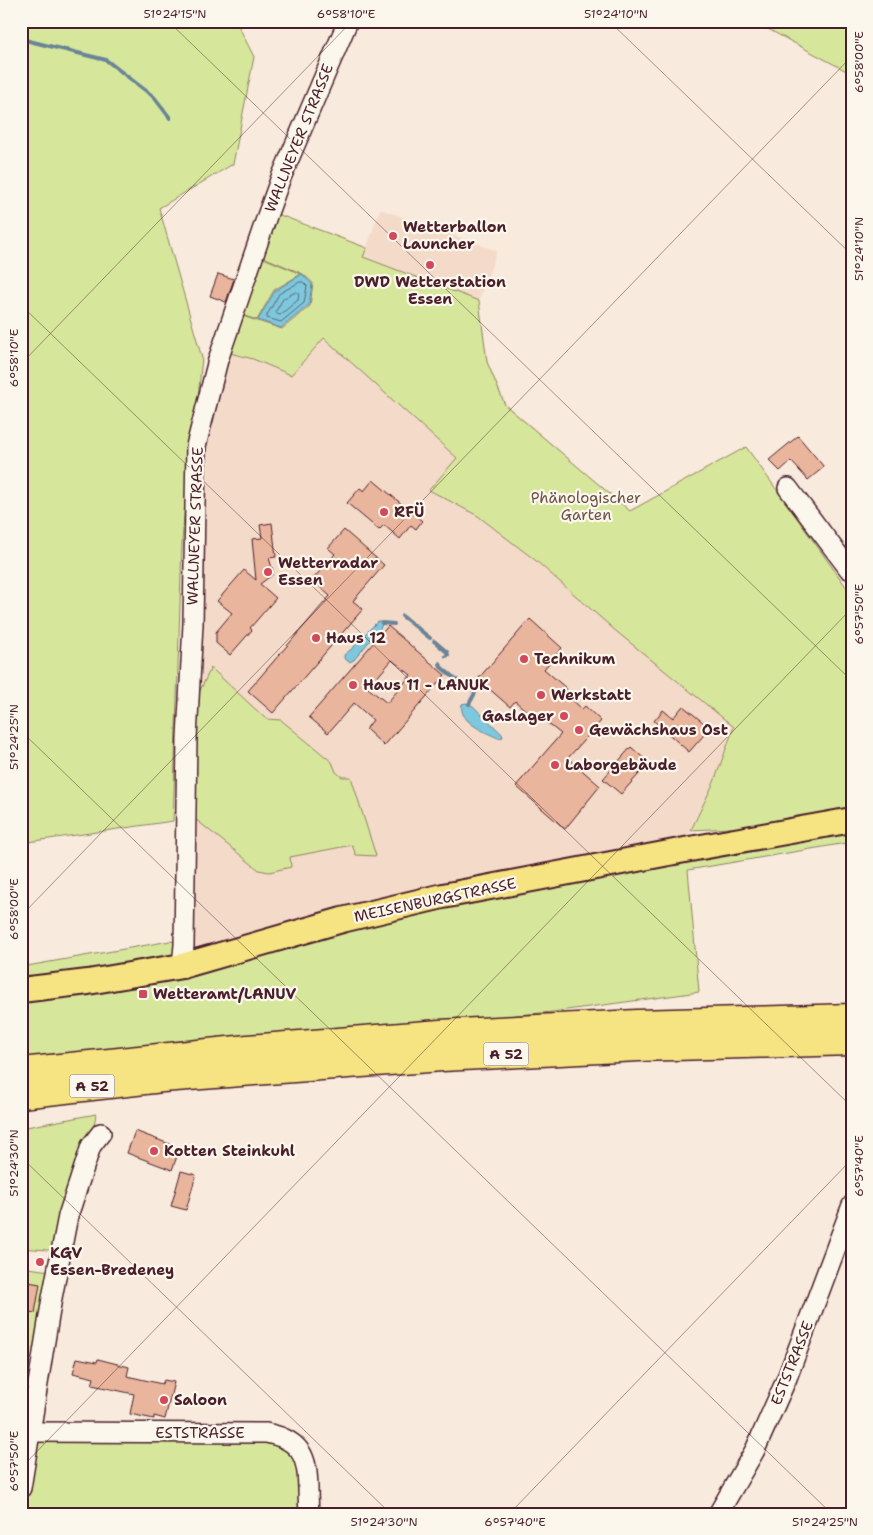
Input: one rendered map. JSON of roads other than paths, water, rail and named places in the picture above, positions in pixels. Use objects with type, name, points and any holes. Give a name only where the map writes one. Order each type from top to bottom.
[{"type":"highway","name":"A 52","points":[[21,1072],[248,1049],[440,1034],[637,1024],[852,1018]]},
{"type":"highway","name":"A 52","points":[[21,1094],[172,1077],[442,1057],[638,1047],[852,1041]]},
{"type":"main road","name":"MEISENBURGSTRASSE","points":[[21,990],[88,982],[182,966],[342,920],[443,896],[680,850],[852,820]]},
{"type":"street","name":"WALLNEYER STRASSE","points":[[182,966],[184,945],[187,738],[193,624],[196,446],[218,360],[267,216],[280,180],[348,21]]},
{"type":"street","points":[[788,488],[851,571]]},
{"type":"street","points":[[21,1488],[52,1298],[68,1216],[91,1146],[101,1133]]},
{"type":"street","name":"ESTSTRASSE","points":[[718,1514],[755,1450],[787,1378],[852,1205]]},
{"type":"street","name":"ESTSTRASSE","points":[[30,1432],[266,1433],[276,1435],[296,1445],[305,1460],[309,1514]]},
{"type":"water","points":[[302,274],[312,284],[309,305],[281,328],[258,320],[275,291]]},
{"type":"water","points":[[378,621],[382,623],[381,627],[354,660],[349,662],[344,658],[344,655]]},
{"type":"water","points":[[466,703],[473,706],[503,737],[493,736],[468,721],[462,710],[462,704]]},
{"type":"waterway","points":[[21,39],[106,60],[154,97],[170,118]]},
{"type":"waterway","points":[[402,616],[430,638]]},
{"type":"waterway","points":[[382,623],[394,624]]},
{"type":"waterway","points":[[434,641],[447,652],[448,655],[446,656]]},
{"type":"waterway","points":[[440,663],[441,667],[465,687],[474,690],[475,693],[469,704]]},
{"type":"place","name":"Wetterballon Launcher","points":[[393,236]]},
{"type":"place","name":"DWD Wetterstation Essen","points":[[430,265]]},
{"type":"place","name":"RFÜ","points":[[384,512]]},
{"type":"place","name":"Wetterradar Essen","points":[[268,572]]},
{"type":"place","name":"Haus 12","points":[[316,638]]},
{"type":"place","name":"Technikum","points":[[524,659]]},
{"type":"place","name":"Haus 11 - LANUK","points":[[353,685]]},
{"type":"place","name":"Werkstatt","points":[[541,695]]},
{"type":"place","name":"Gaslager","points":[[564,716]]},
{"type":"place","name":"Gewächshaus Ost","points":[[579,730]]},
{"type":"place","name":"Laborgebäude","points":[[555,765]]},
{"type":"place","name":"Wetteramt/LANUV","points":[[143,994]]},
{"type":"place","name":"Kotten Steinkuhl","points":[[154,1151]]},
{"type":"place","name":"KGV Essen-Bredeney","points":[[40,1262]]},
{"type":"place","name":"Saloon","points":[[164,1400]]},
{"type":"park label","name":"Phänologischer Garten","points":[[586,506]]}]
